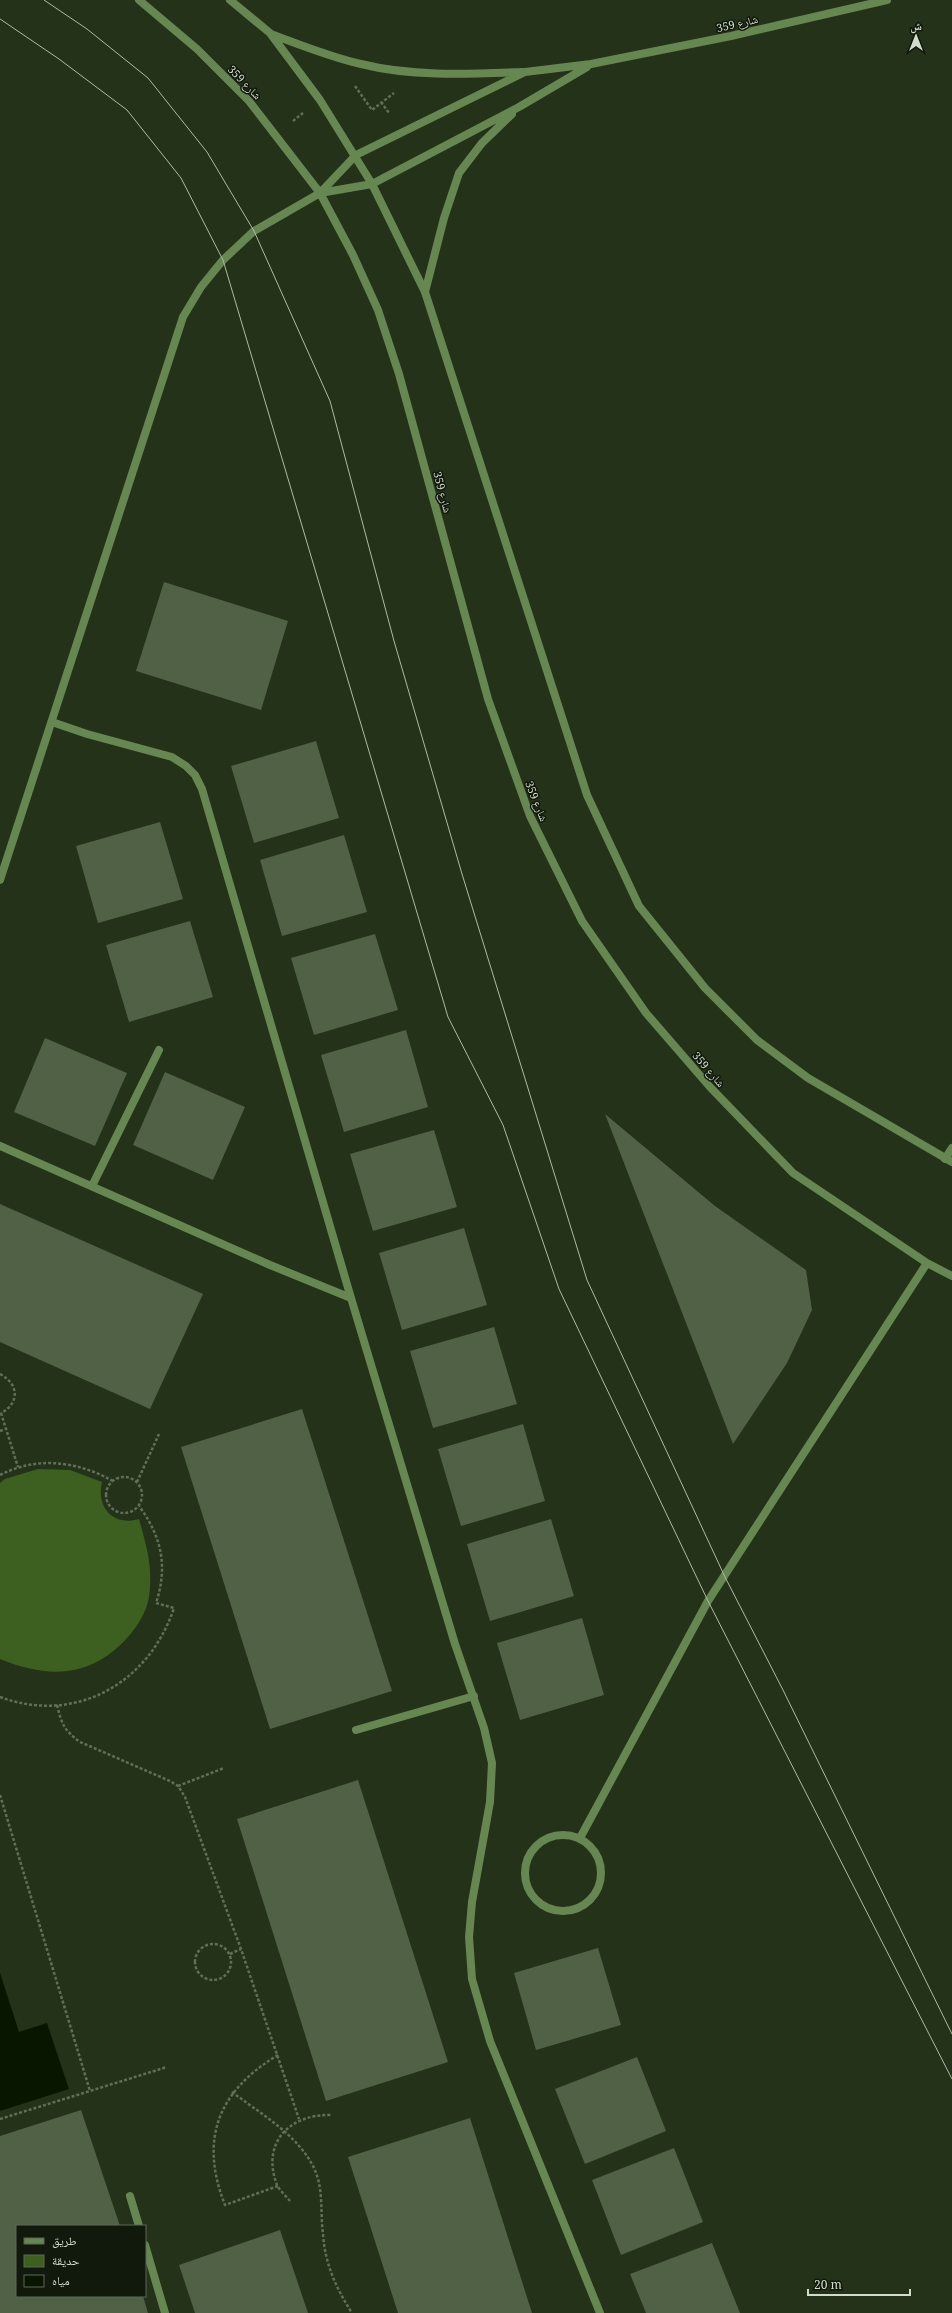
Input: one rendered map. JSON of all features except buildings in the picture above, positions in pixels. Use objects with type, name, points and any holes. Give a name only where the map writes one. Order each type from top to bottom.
[{"type":"street","name":"شارع 359","points":[[139,0],[197,49],[249,101],[320,193],[353,255],[378,310],[399,374],[488,700],[530,816],[582,921],[646,1013],[710,1087],[793,1173],[927,1263],[952,1276]]},
{"type":"street","name":"شارع 359","points":[[230,0],[270,33],[320,100],[356,155],[372,184],[425,292],[587,795],[639,906],[706,988],[757,1040],[808,1078],[949,1161]]},
{"type":"street","name":"شارع 359","points":[[270,33],[319,53],[370,66],[456,74],[525,72],[591,64],[731,36],[887,0]]},
{"type":"street","name":"شارع 359","points":[[320,193],[372,184],[518,107],[591,64]]},
{"type":"street","name":"شارع 359","points":[[320,193],[356,155],[525,72]]},
{"type":"street","name":"شارع 359","points":[[425,292],[444,218],[459,173],[482,143],[518,107]]},
{"type":"street","points":[[0,880],[183,317],[201,287],[223,260],[238,245],[266,223],[320,193]]},
{"type":"street","points":[[52,722],[87,734],[172,757],[186,766],[195,775],[202,789],[351,1298],[455,1644],[474,1696],[492,1763],[490,1802],[472,1902],[469,1937],[472,1979],[490,2041],[600,2313]]},
{"type":"street","points":[[92,1186],[159,1050]]},
{"type":"street","points":[[0,1146],[270,1265],[351,1298]]},
{"type":"street","points":[[949,1161],[952,1148]]},
{"type":"street","points":[[580,1838],[708,1601],[927,1263]]},
{"type":"street","points":[[356,1730],[474,1696]]},
{"type":"street","points":[[567,1834],[580,1838],[591,1846],[598,1856],[602,1870],[601,1882],[595,1895],[585,1904],[573,1910],[560,1911],[547,1907],[536,1899],[528,1889],[525,1876],[526,1863],[532,1850],[541,1841],[553,1836],[567,1834]]},
{"type":"street","points":[[130,2196],[139,2225]]},
{"type":"street","points":[[146,2248],[165,2313]]},
{"type":"path","points":[[0,1374],[8,1379],[14,1388],[15,1398],[10,1407],[1,1413],[18,1467]]},
{"type":"path","points":[[0,1431],[6,1429]]},
{"type":"path","points":[[137,1482],[159,1434]]},
{"type":"path","points":[[0,1475],[18,1467],[37,1463],[70,1465],[113,1481]]},
{"type":"path","points":[[120,1477],[130,1478],[137,1482],[142,1490],[143,1498],[139,1506],[132,1512],[124,1513],[115,1510],[109,1505],[106,1496],[108,1488],[113,1481],[120,1477]]},
{"type":"path","points":[[0,1697],[14,1702],[36,1706],[57,1706],[78,1702],[99,1695],[124,1681],[149,1656],[162,1638],[174,1608],[156,1603],[163,1574],[161,1550],[152,1527],[139,1506]]},
{"type":"path","points":[[57,1706],[62,1725],[80,1742],[178,1786],[185,1797],[241,1949],[299,2119]]},
{"type":"path","points":[[178,1786],[224,1768]]},
{"type":"path","points":[[0,1795],[90,2091]]},
{"type":"path","points":[[215,1943],[224,1946],[230,1954],[232,1963],[229,1972],[222,1979],[212,1980],[203,1977],[196,1970],[195,1960],[198,1951],[206,1945],[215,1943]]},
{"type":"path","points":[[230,1954],[241,1949]]},
{"type":"path","points":[[278,2055],[259,2066],[232,2092],[219,2118],[214,2140],[213,2162],[216,2184],[225,2205],[278,2186]]},
{"type":"path","points":[[0,2119],[167,2067]]},
{"type":"path","points":[[232,2092],[284,2131],[302,2150],[314,2168],[319,2182],[325,2255],[335,2286],[352,2313]]},
{"type":"path","points":[[290,2201],[278,2186],[272,2168],[275,2148],[284,2131],[299,2119],[315,2115],[330,2115]]},
{"type":"green space","points":[[38,1469],[70,1470],[102,1482],[102,1499],[104,1507],[108,1513],[121,1520],[130,1521],[139,1519],[150,1567],[148,1602],[144,1613],[128,1637],[114,1651],[99,1661],[68,1671],[52,1672],[35,1670],[0,1659],[0,1483],[5,1479]]},
{"type":"water","points":[[0,1973],[19,2032],[47,2023],[69,2089],[0,2111]]},
{"type":"tram line","points":[[44,0],[87,29],[148,78],[207,152],[254,231],[330,401],[394,641],[462,874],[587,1280],[725,1577],[783,1690],[952,2034]]},
{"type":"tram line","points":[[0,19],[59,59],[127,110],[181,178],[223,260],[448,1017],[503,1125],[559,1289],[708,1601],[952,2079]]}]
